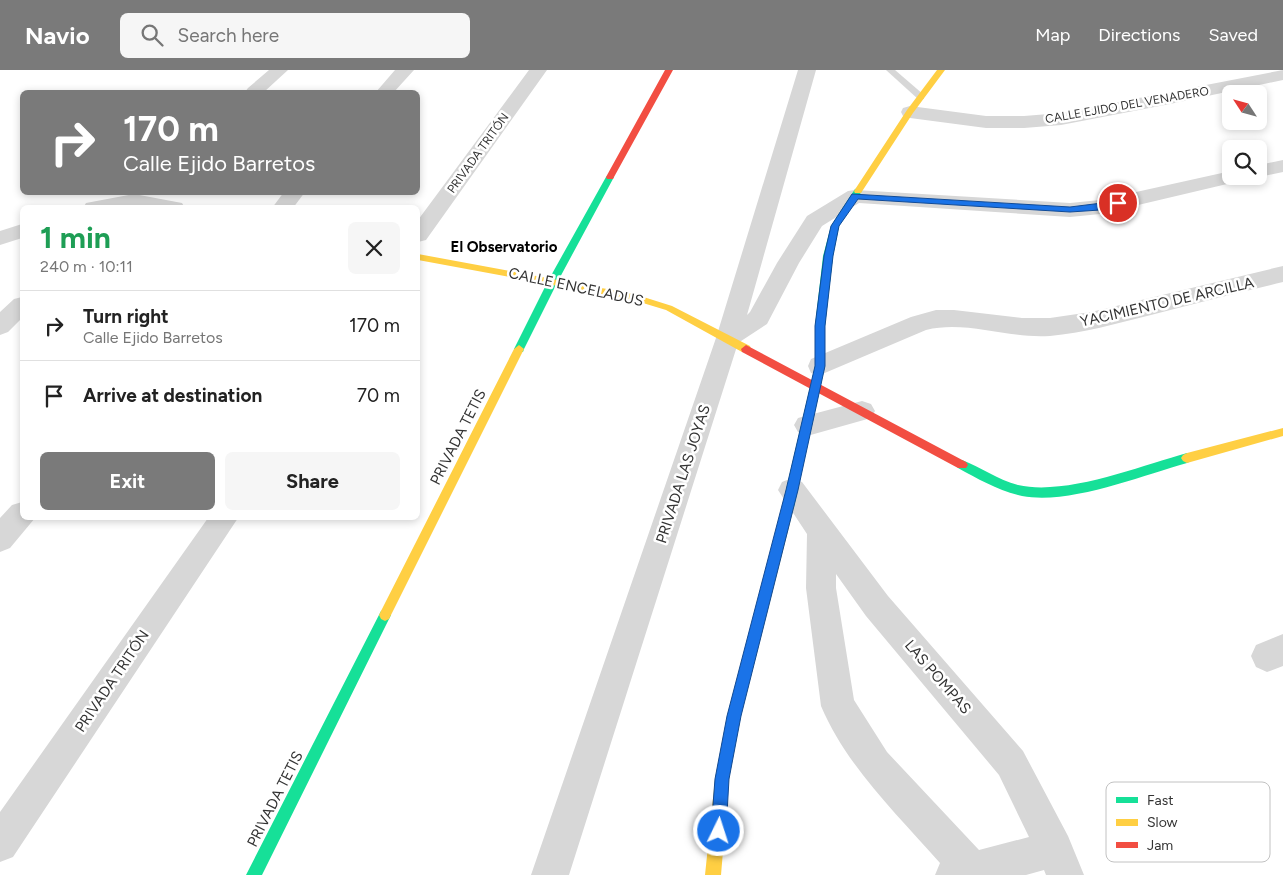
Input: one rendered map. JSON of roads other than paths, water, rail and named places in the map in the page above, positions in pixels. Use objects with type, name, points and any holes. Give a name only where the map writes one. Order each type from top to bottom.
[{"type":"street","points":[[256,90],[279,70]]},
{"type":"street","points":[[387,90],[405,70]]},
{"type":"street","name":"PRIVADA TRITÓN","points":[[420,232],[538,70]]},
{"type":"street","name":"PRIVADA TETIS","points":[[254,875],[553,281],[668,70]]},
{"type":"street","name":"PRIVADA LAS JOYAS","points":[[550,875],[728,338],[807,70]]},
{"type":"street","points":[[714,875],[722,779],[734,716],[792,490],[818,376],[820,326],[828,256],[835,226],[910,112],[941,70]]},
{"type":"street","name":"CALLE EJIDO DEL VENADERO","points":[[910,112],[986,122],[1024,122],[1061,119],[1170,99],[1283,75]]},
{"type":"street","points":[[1267,169],[1283,166]]},
{"type":"street","points":[[728,338],[759,318],[814,221],[855,196],[1070,210],[1100,207],[1222,179]]},
{"type":"street","points":[[285,205],[293,195]]},
{"type":"street","points":[[109,205],[135,200],[160,205]]},
{"type":"street","points":[[0,238],[20,232]]},
{"type":"street","name":"CALLE ENCELADUS","points":[[420,257],[634,297],[669,308],[728,338],[818,376],[862,410],[1009,488],[1030,492],[1050,492],[1087,485],[1283,432]]},
{"type":"street","name":"YACIMIENTO DE ARCILLA","points":[[818,376],[919,323],[936,319],[954,318],[1022,327],[1091,322],[1283,274]]},
{"type":"street","points":[[0,326],[20,307]]},
{"type":"street","points":[[807,425],[862,410]]},
{"type":"street","name":"LAS POMPAS","points":[[792,490],[877,606],[1011,763],[1060,862]]},
{"type":"street","points":[[0,538],[20,516]]},
{"type":"street","name":"PRIVADA TRITÓN","points":[[0,844],[223,520]]},
{"type":"street","points":[[822,531],[821,588],[838,706],[876,764],[962,872],[1060,862]]},
{"type":"lane","points":[[890,70],[921,97]]},
{"type":"district","name":"El Observatorio","points":[[504,247]]}]
